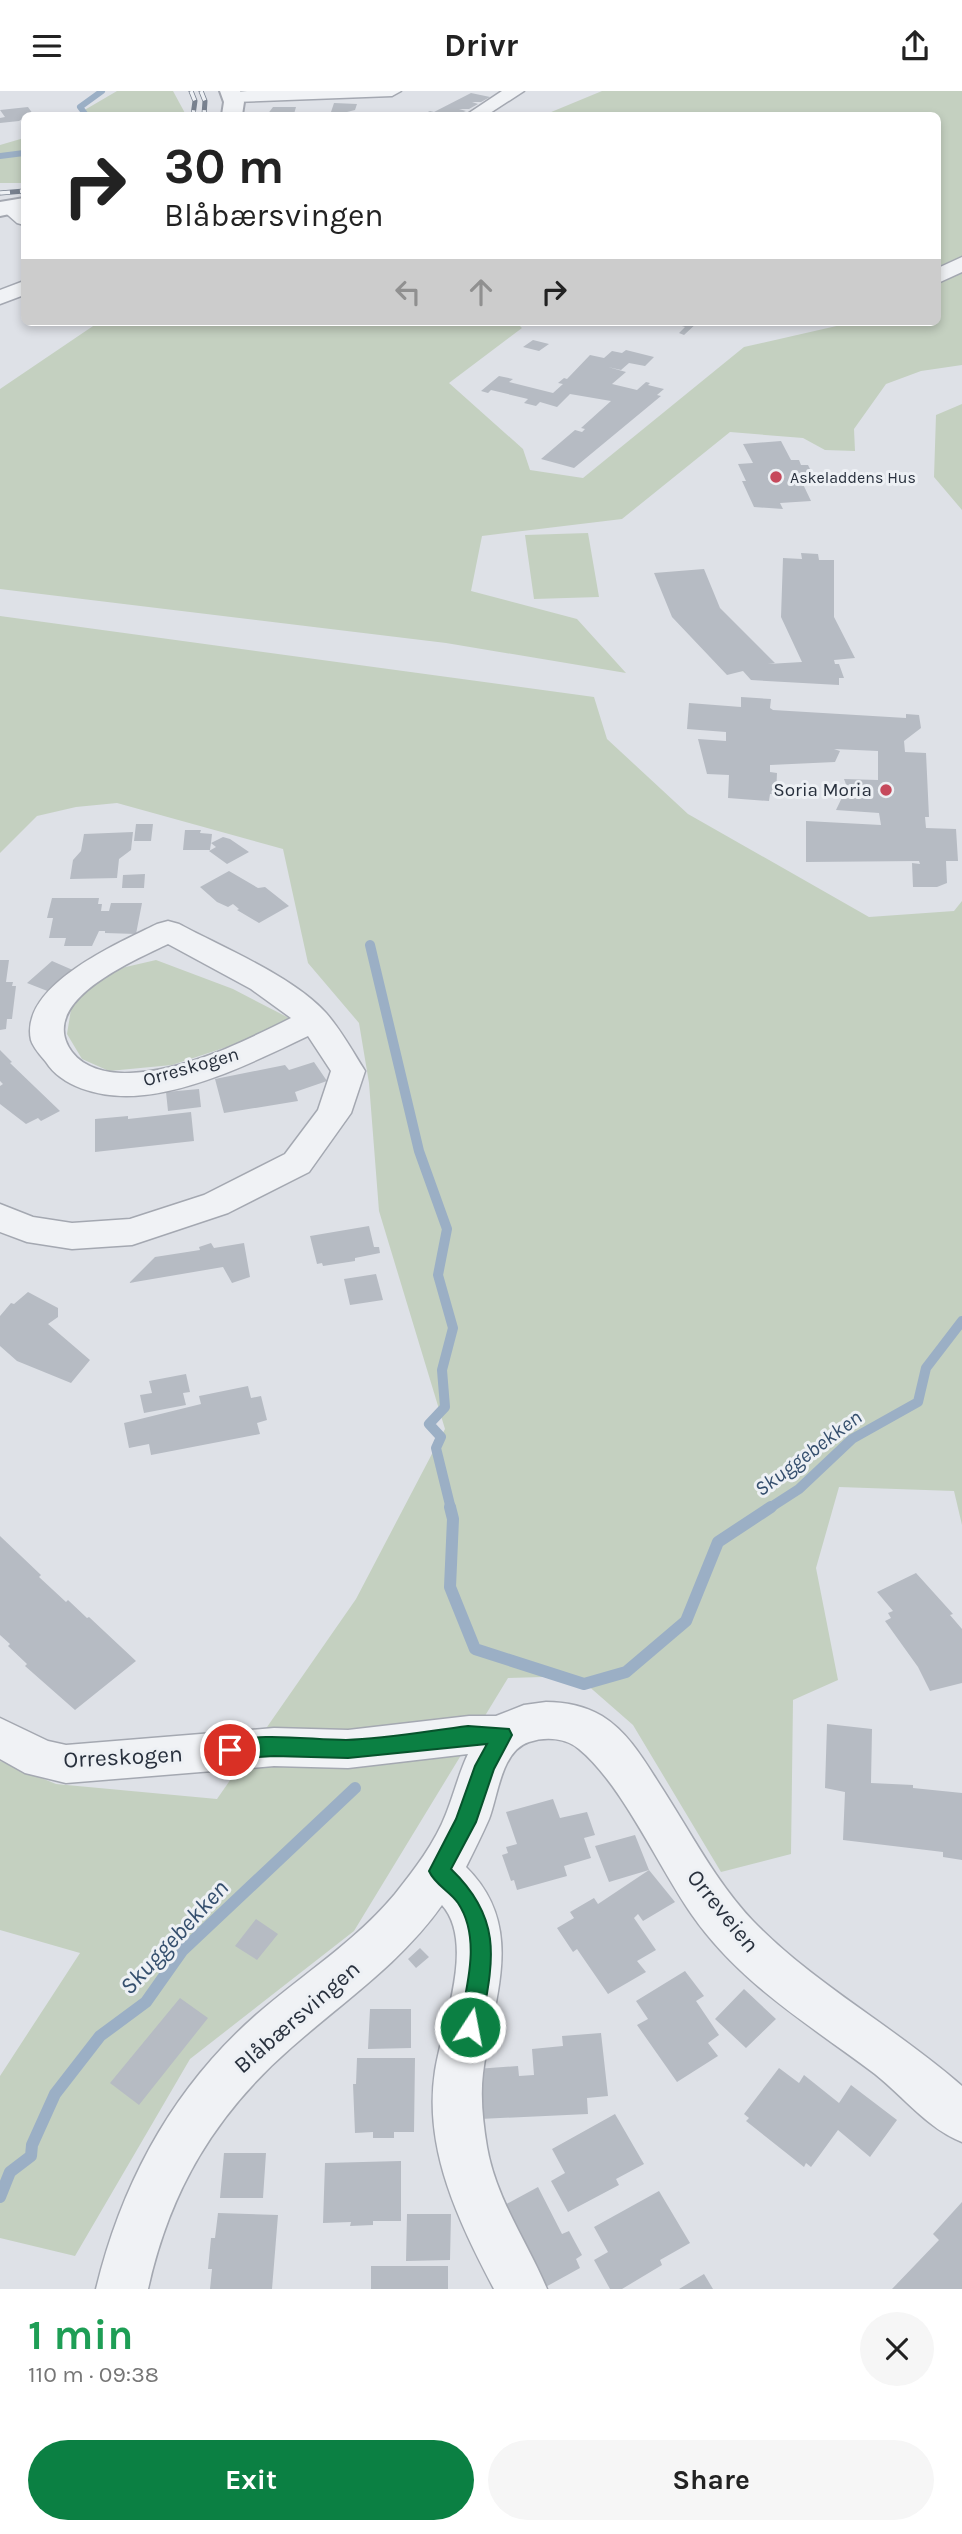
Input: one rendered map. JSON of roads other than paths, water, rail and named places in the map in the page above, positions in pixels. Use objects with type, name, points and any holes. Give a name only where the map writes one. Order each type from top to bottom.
[{"type":"street","points":[[232,101],[308,94],[392,91]]},
{"type":"street","points":[[480,112],[515,91]]},
{"type":"street","points":[[305,112],[308,94]]},
{"type":"street","points":[[941,275],[962,263]]},
{"type":"street","points":[[0,298],[21,288]]},
{"type":"street","name":"Orreskogen","points":[[0,1217],[27,1229],[72,1236],[132,1232],[216,1204],[297,1163],[334,1113],[348,1071],[314,1020],[295,1003],[260,981],[168,931],[97,967],[69,987],[52,1004],[45,1021],[46,1036],[52,1053],[83,1076],[110,1084],[138,1084],[172,1076],[269,1043],[314,1020]]},
{"type":"street","name":"Orreveien","points":[[502,1735],[521,1724],[566,1722],[586,1729],[609,1748],[705,1896],[735,1934],[796,1988],[895,2061],[962,2117]]},
{"type":"street","name":"Orreskogen","points":[[0,1737],[40,1759],[66,1764],[274,1747],[348,1749],[468,1735],[502,1735]]},
{"type":"street","name":"Blåbærsvingen","points":[[122,2289],[127,2258],[154,2186],[206,2101],[272,2033],[356,1967],[417,1904],[466,1822],[485,1766],[502,1735]]},
{"type":"street","points":[[439,1871],[465,1896],[474,1916],[481,1944],[481,1969],[460,2073],[458,2114],[462,2150],[472,2185],[521,2289]]},
{"type":"waterway","points":[[84,112],[80,107],[102,91]]},
{"type":"waterway","points":[[0,156],[21,153]]},
{"type":"waterway","points":[[370,945],[419,1151],[447,1229],[438,1275],[453,1328],[442,1370],[445,1407],[429,1424],[441,1437],[436,1448],[451,1509]]},
{"type":"waterway","name":"Skuggebekken","points":[[768,1509],[799,1489],[852,1439],[918,1402],[926,1368],[962,1321]]},
{"type":"waterway","name":"Skuggebekken","points":[[450,1507],[453,1519],[450,1587],[475,1649],[584,1684],[626,1672],[686,1621],[718,1542],[771,1507]]},
{"type":"waterway","name":"Skuggebekken","points":[[0,2197],[10,2172],[31,2156],[32,2145],[55,2094],[100,2036],[146,2002],[182,1951],[355,1788]]},
{"type":"railway","points":[[191,91],[195,101],[193,112]]},
{"type":"railway","points":[[201,91],[205,101],[204,112]]},
{"type":"railway","points":[[0,193],[21,191]]},
{"type":"place","name":"Askeladdens Hus","points":[[776,477]]},
{"type":"place","name":"Soria Moria","points":[[886,790]]}]
